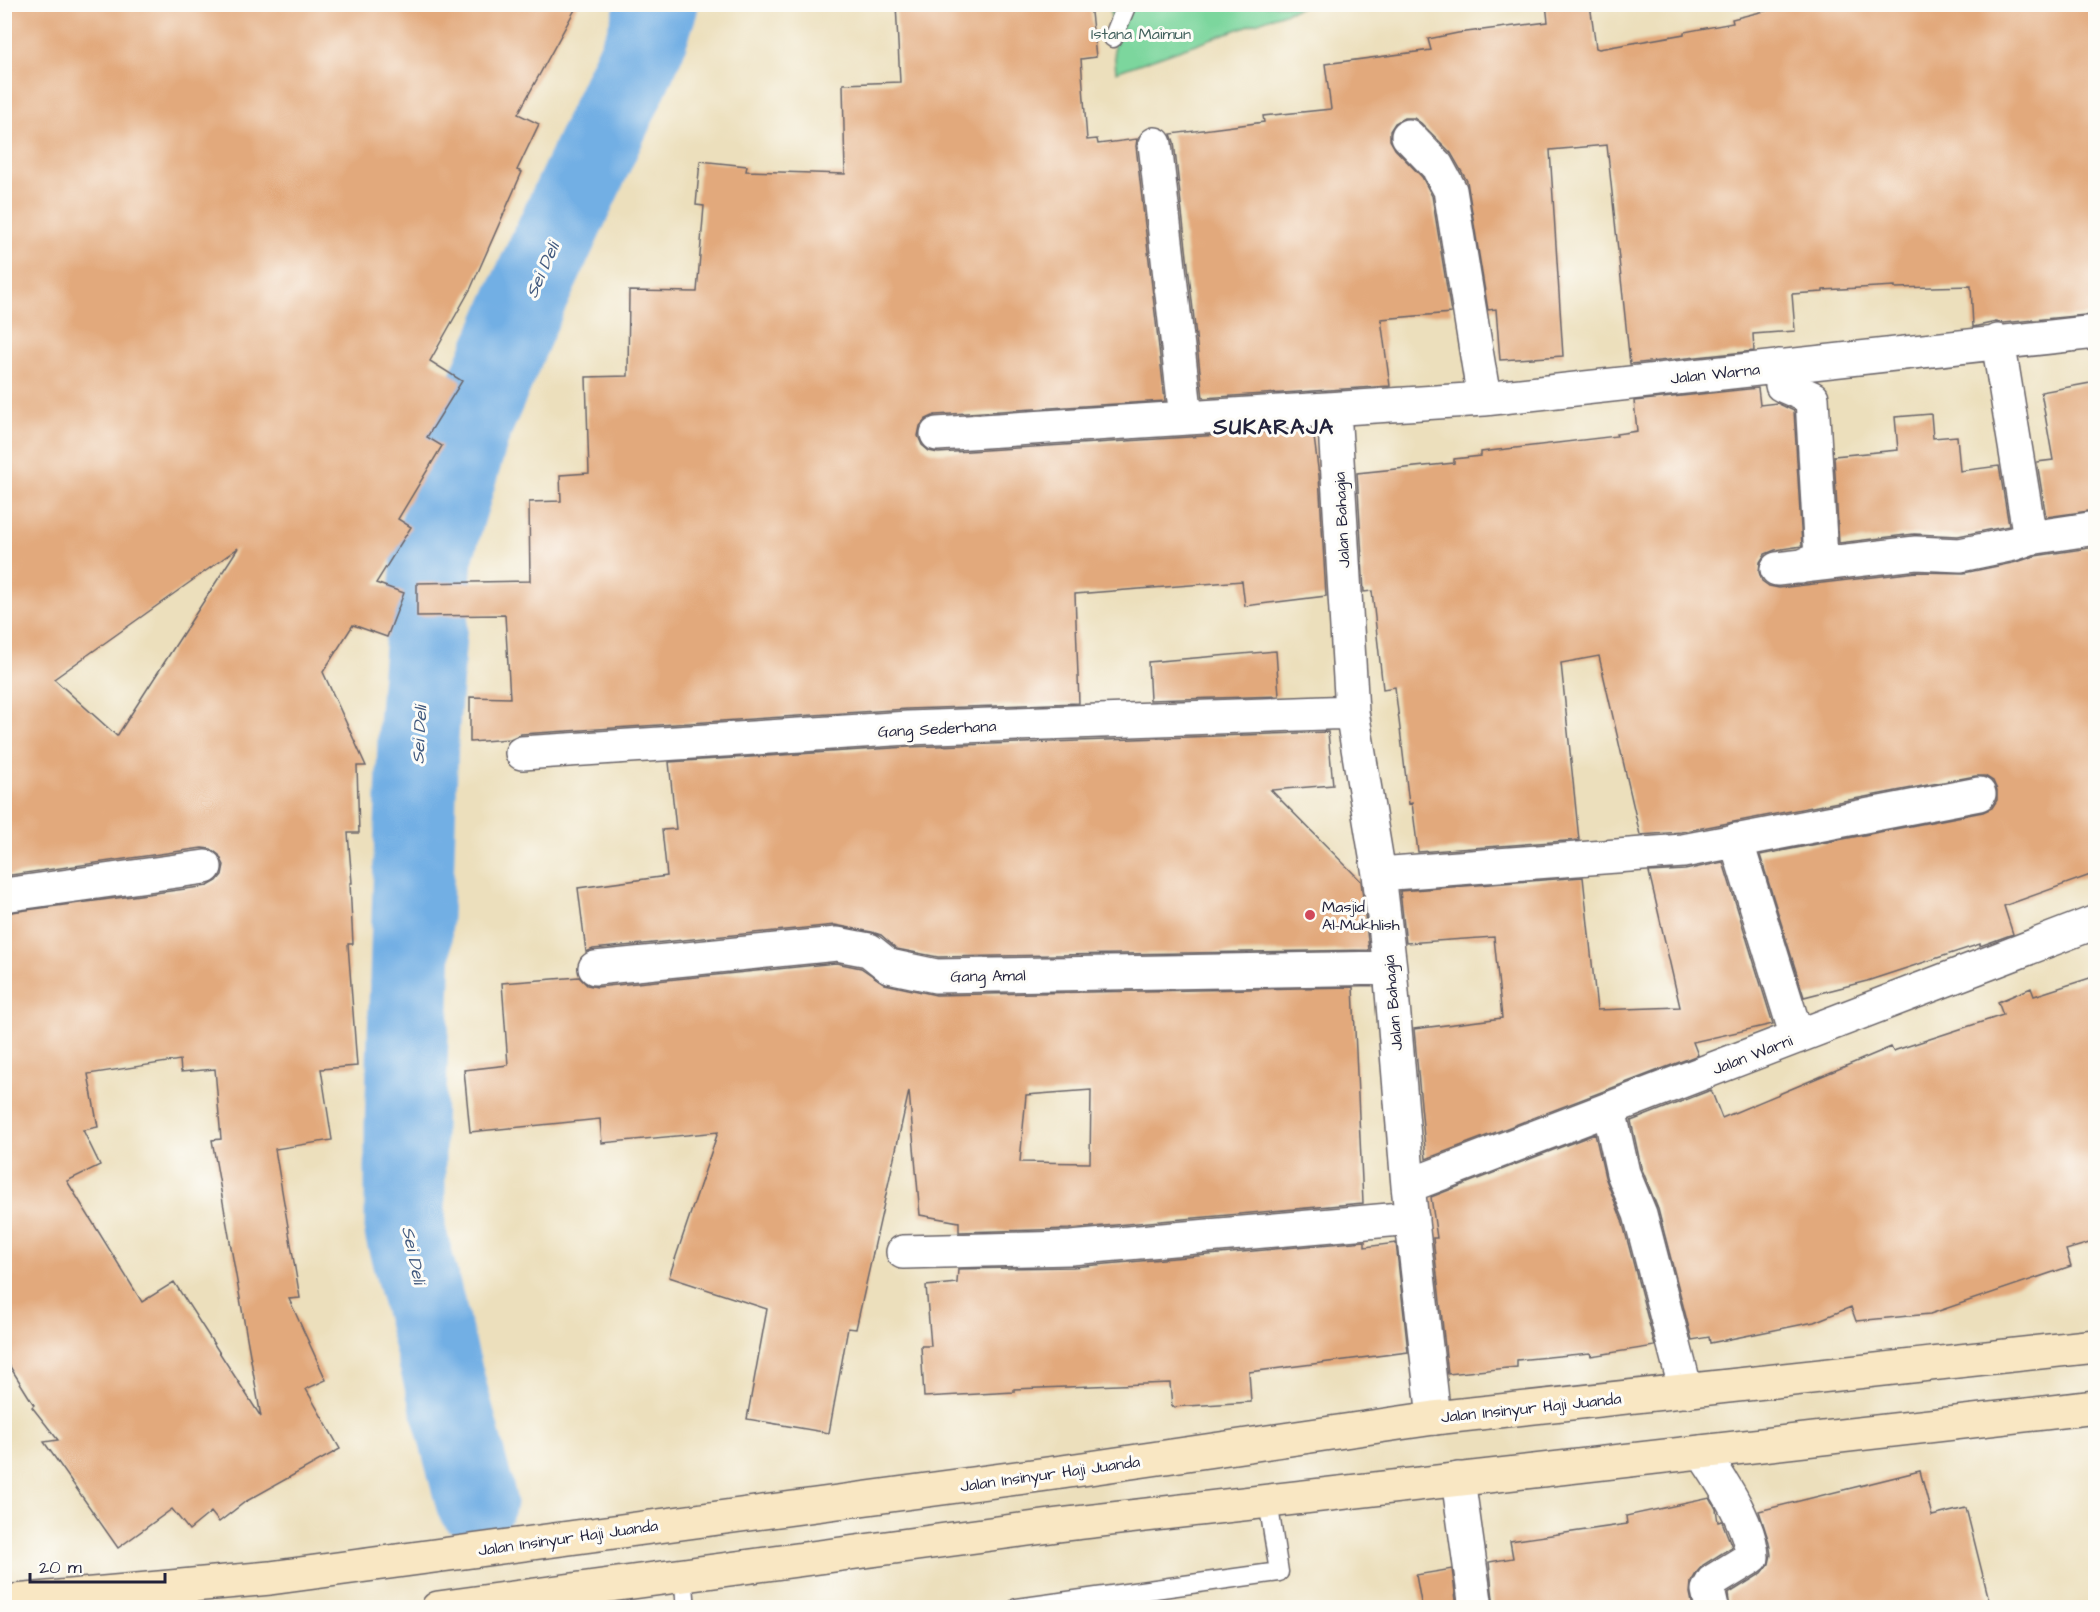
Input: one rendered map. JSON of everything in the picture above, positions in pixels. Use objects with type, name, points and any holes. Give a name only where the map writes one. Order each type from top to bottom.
[{"type":"main road","name":"Jalan Insinyur Haji Juanda","points":[[4,1602],[270,1578],[1062,1472],[1434,1418],[2096,1346]]},
{"type":"main road","points":[[438,1608],[1047,1527],[2096,1407]]},
{"type":"street","points":[[1408,136],[1437,166],[1450,190],[1484,399]]},
{"type":"street","points":[[1155,144],[1186,418]]},
{"type":"street","name":"Jalan Warna","points":[[937,434],[1484,399],[2096,332]]},
{"type":"street","points":[[1998,341],[2030,538]]},
{"type":"street","points":[[1780,366],[1782,385],[1812,398],[1821,558],[1789,568],[1916,553],[1960,555],[2013,544],[2030,538],[2096,528]]},
{"type":"street","name":"Jalan Bahagia","points":[[1334,409],[1352,712],[1379,873],[1410,1202],[1434,1418]]},
{"type":"street","name":"Gang Sederhana","points":[[522,753],[908,728],[1352,712]]},
{"type":"street","points":[[1379,873],[1683,851],[1979,794]]},
{"type":"street","points":[[1736,840],[1797,1037]]},
{"type":"street","points":[[4,895],[205,867]]},
{"type":"street","name":"Jalan Warni","points":[[903,1252],[1071,1248],[1410,1202],[1609,1109],[2096,922]]},
{"type":"street","name":"Gang Amal","points":[[595,968],[837,944],[869,950],[889,966],[936,976],[1389,968]]},
{"type":"street","points":[[1609,1109],[1623,1173],[1640,1214],[1686,1391]]},
{"type":"street","points":[[1702,1452],[1736,1505],[1752,1546],[1752,1557],[1713,1581],[1708,1590],[1712,1608]]},
{"type":"street","points":[[1458,1479],[1476,1608]]},
{"type":"lane","points":[[1113,38],[1127,4]]},
{"type":"lane","points":[[1017,1608],[1279,1572],[1268,1501]]},
{"type":"lane","points":[[683,1575],[686,1608]]},
{"type":"green space","name":"Istana Maimun","points":[[1110,4],[1307,5],[1116,72]]},
{"type":"building","points":[[4,4],[578,4],[518,114],[539,124],[517,170],[522,172],[471,288],[430,361],[462,381],[427,437],[442,446],[398,519],[411,527],[376,583],[404,593],[387,637],[353,625],[323,672],[366,766],[357,766],[359,833],[348,833],[353,944],[348,944],[357,1066],[321,1069],[332,1140],[275,1149],[300,1298],[289,1299],[326,1380],[306,1389],[340,1449],[245,1502],[219,1522],[211,1512],[189,1530],[172,1509],[118,1548],[44,1442],[58,1440],[32,1407],[34,1405],[4,1357],[4,913],[208,886],[222,875],[224,865],[219,855],[211,849],[202,848],[4,876]],"holes":[[[238,548],[117,736],[54,679]],[[180,1060],[181,1072],[215,1069],[221,1139],[212,1140],[261,1417],[174,1282],[142,1302],[67,1181],[100,1165],[83,1130],[98,1127],[88,1074]]]},
{"type":"building","points":[[896,4],[1090,4],[1096,57],[1081,59],[1087,140],[1097,139],[1098,144],[1137,139],[1165,401],[935,415],[926,419],[920,426],[918,436],[922,445],[929,451],[938,453],[1313,429],[1319,476],[1326,596],[1245,606],[1242,581],[1075,594],[1079,703],[907,709],[521,734],[510,739],[470,742],[470,697],[510,698],[505,615],[417,616],[417,583],[530,581],[529,502],[561,501],[560,475],[589,473],[586,377],[628,376],[629,291],[697,292],[704,206],[696,205],[700,161],[747,166],[746,171],[845,174],[843,84],[900,82]]},
{"type":"building","points":[[1546,4],[1590,4],[1596,48],[1599,49],[1733,23],[1732,19],[1793,4],[2096,4],[2096,314],[1996,322],[1973,327],[1971,286],[1895,288],[1895,286],[1823,290],[1823,292],[1792,294],[1795,331],[1753,334],[1754,351],[1630,364],[1607,145],[1550,150],[1563,356],[1500,360],[1496,309],[1488,310],[1467,181],[1451,153],[1421,123],[1414,118],[1404,118],[1395,123],[1390,131],[1390,140],[1395,149],[1422,177],[1432,196],[1451,313],[1381,319],[1390,386],[1203,398],[1174,142],[1171,134],[1264,122],[1263,116],[1331,109],[1325,64],[1431,50],[1428,39],[1548,22]]},
{"type":"building","points":[[2096,382],[2096,510],[2046,517],[2037,462],[2053,460],[2041,392]]},
{"type":"building","points":[[1758,388],[1760,405],[1777,403],[1794,411],[1802,546],[1765,554],[1760,562],[1759,572],[1762,581],[1769,586],[1779,588],[1917,572],[1964,573],[2035,556],[2096,547],[2096,873],[2004,906],[2013,934],[1867,981],[1804,997],[1760,855],[1983,812],[1992,808],[1997,800],[1997,790],[1993,781],[1985,776],[1975,776],[1681,832],[1640,835],[1599,656],[1561,663],[1579,840],[1418,852],[1412,803],[1409,804],[1395,687],[1383,689],[1372,591],[1364,592],[1357,473],[1454,463],[1454,459],[1481,456],[1481,452],[1617,436],[1616,434],[1637,431],[1634,401]]},
{"type":"building","points":[[1931,414],[1933,438],[1957,436],[1960,471],[1999,466],[2009,526],[1958,536],[1914,534],[1839,543],[1834,456],[1898,450],[1895,417]]},
{"type":"building","points":[[1276,651],[1279,696],[1150,700],[1148,662]]},
{"type":"building","points":[[1328,732],[1333,785],[1271,790],[1361,881],[1369,950],[938,957],[897,949],[881,935],[835,925],[593,949],[586,952],[578,888],[667,876],[662,830],[676,829],[669,762],[909,747]]},
{"type":"building","points":[[1723,862],[1773,1024],[1693,1042],[1698,1055],[1426,1159],[1414,1029],[1502,1018],[1494,937],[1406,943],[1400,891],[1583,877],[1597,1010],[1680,1007],[1649,872],[1685,870]]},
{"type":"building","points":[[836,963],[861,968],[885,984],[936,995],[1353,987],[1363,1203],[1070,1229],[959,1232],[959,1222],[920,1215],[909,1091],[856,1329],[848,1328],[829,1433],[747,1419],[767,1309],[669,1277],[718,1132],[602,1143],[600,1119],[470,1132],[464,1070],[508,1065],[502,983],[579,977],[587,985],[597,987]],"holes":[[[1091,1090],[1090,1163],[1020,1162],[1026,1095]]]},
{"type":"building","points":[[2096,976],[2096,1241],[2066,1250],[2071,1266],[1930,1314],[1856,1321],[1851,1307],[1814,1322],[1710,1343],[1709,1337],[1692,1340],[1658,1209],[1641,1167],[1631,1121],[1711,1090],[1722,1118],[1891,1047],[1893,1051],[2003,1015],[1998,1002],[2031,988],[2034,996]]},
{"type":"building","points":[[1595,1134],[1605,1177],[1622,1220],[1655,1346],[1591,1356],[1590,1353],[1517,1360],[1517,1367],[1448,1374],[1433,1238],[1437,1238],[1431,1197]]},
{"type":"building","points":[[1365,1241],[1365,1247],[1396,1243],[1408,1352],[1249,1372],[1251,1402],[1172,1407],[1170,1383],[1014,1389],[1014,1392],[924,1397],[921,1346],[931,1346],[926,1286],[957,1283],[958,1269],[1073,1267]]},
{"type":"building","points":[[1920,1471],[1932,1516],[1966,1508],[1991,1608],[1730,1608],[1728,1594],[1762,1573],[1769,1564],[1771,1555],[1769,1542],[1759,1511]]},
{"type":"building","points":[[1710,1498],[1716,1509],[1718,1522],[1722,1521],[1732,1547],[1703,1565],[1697,1572],[1691,1582],[1690,1593],[1693,1608],[1494,1608],[1489,1562],[1513,1558],[1510,1541],[1627,1524],[1626,1516]]},
{"type":"building","points":[[1452,1569],[1457,1608],[1422,1608],[1416,1575]]},
{"type":"waterway","name":"Sei Deli","points":[[476,1501],[405,1231],[405,1126],[418,738],[432,557],[471,426],[525,301],[645,43],[658,4]]},
{"type":"place","name":"Masjid Al-Mukhlish","points":[[1310,915]]},
{"type":"district","name":"SUKARAJA","points":[[1274,426]]}]
